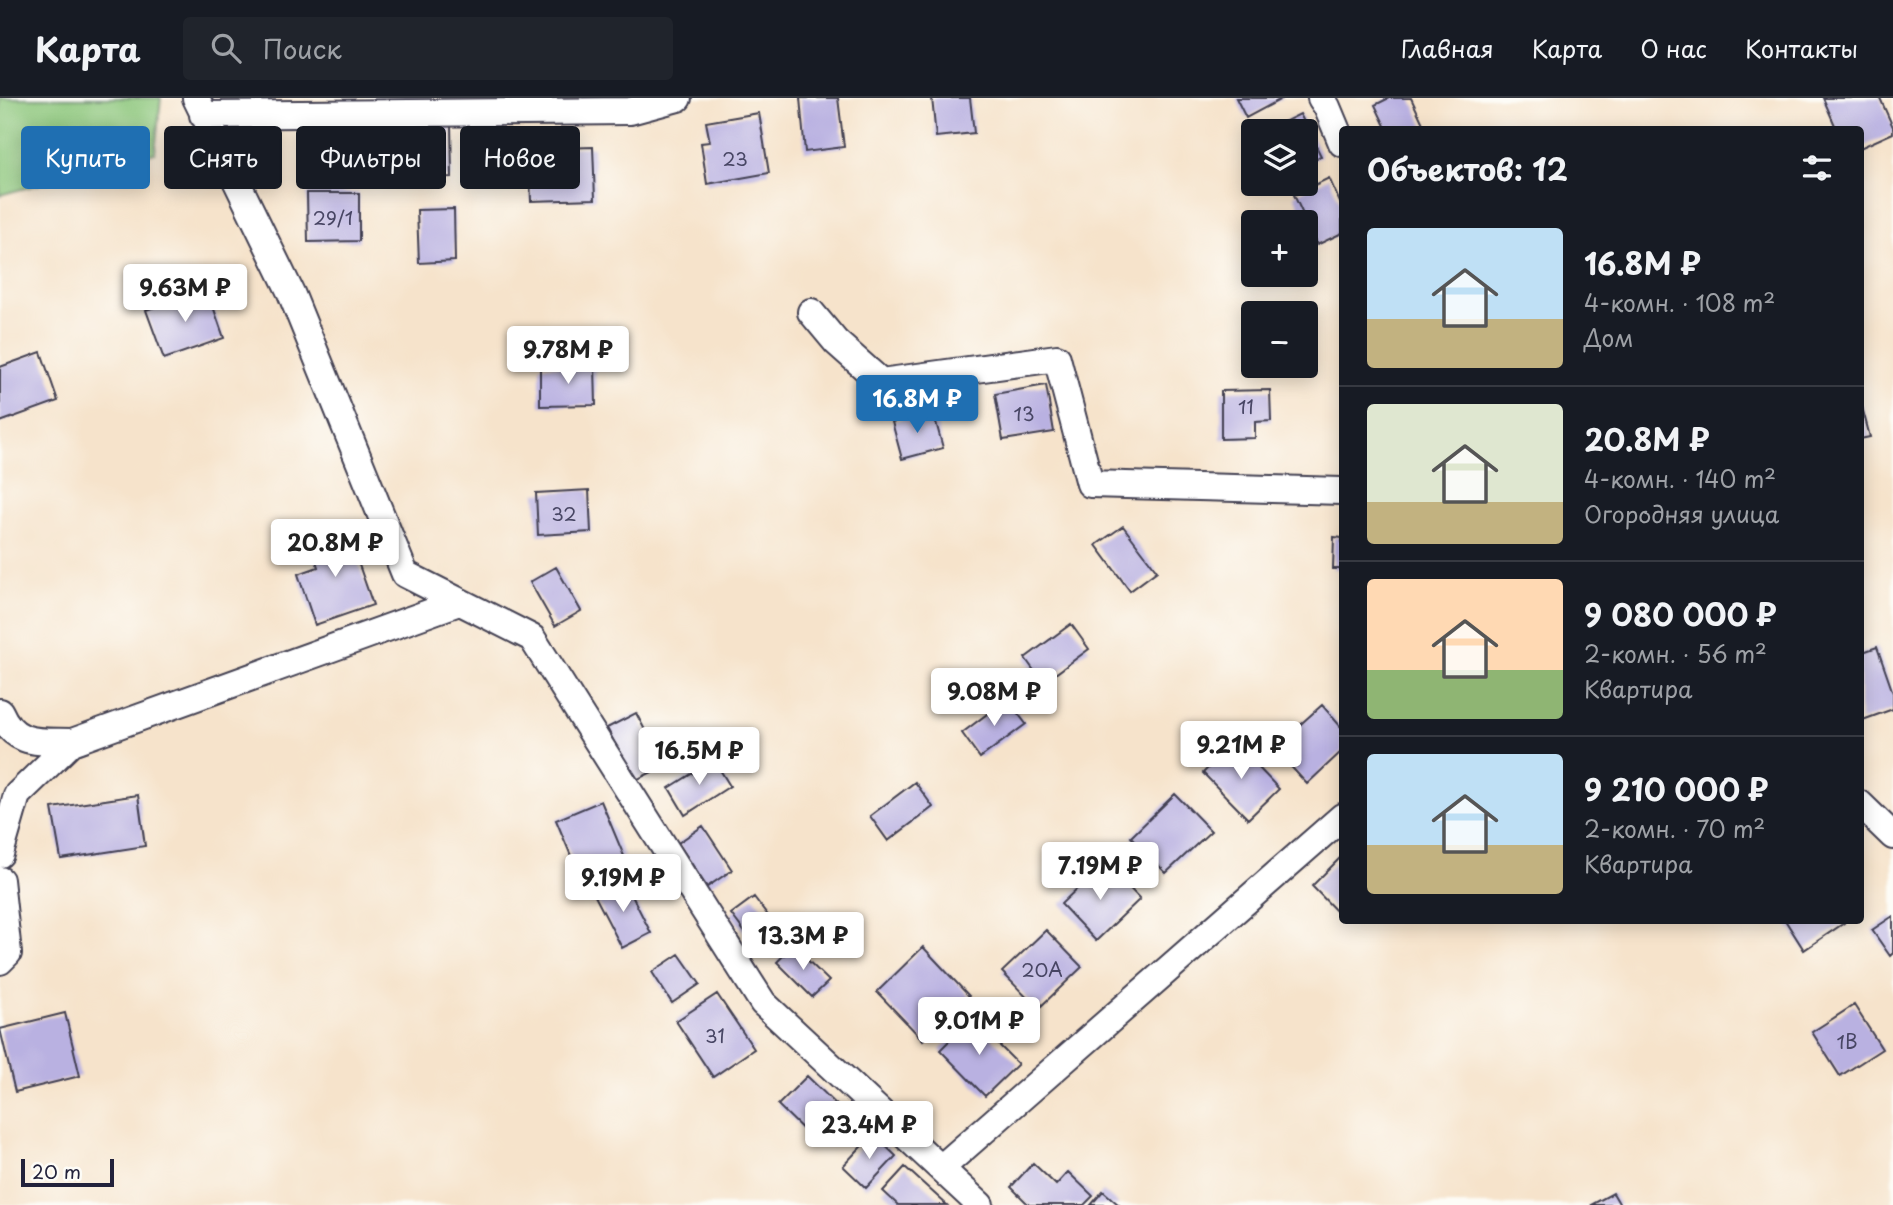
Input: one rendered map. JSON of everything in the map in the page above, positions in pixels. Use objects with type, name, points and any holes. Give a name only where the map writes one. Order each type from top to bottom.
[{"type":"street","points":[[678,98],[630,111],[200,106],[291,293],[405,575],[531,638],[763,1003],[981,1205]]},
{"type":"street","points":[[1321,98],[1339,136]]},
{"type":"street","points":[[811,312],[836,342],[881,382],[1057,358],[1090,484],[1339,491]]},
{"type":"street","points":[[0,712],[6,727],[28,741],[72,742],[459,602]]},
{"type":"street","points":[[0,854],[17,795],[72,742]]},
{"type":"street","points":[[1864,808],[1893,836]]},
{"type":"street","points":[[941,1168],[1339,820]]},
{"type":"street","points":[[0,880],[8,953],[0,961]]},
{"type":"green space","points":[[0,98],[161,98],[155,153],[150,154],[150,126],[21,126],[22,189],[0,195]]},
{"type":"building","points":[[800,98],[838,98],[844,147],[805,152]]},
{"type":"building","points":[[932,98],[970,98],[974,133],[936,137]]},
{"type":"building","points":[[1236,98],[1283,98],[1246,118]]},
{"type":"building","points":[[1389,98],[1411,98],[1424,126],[1385,126],[1375,105]]},
{"type":"building","points":[[1823,98],[1880,98],[1893,133],[1864,146],[1864,126],[1835,126]]},
{"type":"building","points":[[759,113],[769,173],[707,184],[701,143],[710,142],[706,122]]},
{"type":"building","points":[[1300,114],[1302,119],[1290,119]]},
{"type":"building","points":[[451,124],[452,177],[446,177],[446,126],[414,125]]},
{"type":"building","points":[[580,147],[593,147],[595,199],[531,201],[531,189],[580,189]]},
{"type":"building","points":[[1329,178],[1339,200],[1339,234],[1318,245],[1318,210],[1301,210],[1294,196],[1318,196],[1318,183]]},
{"type":"building","points":[[307,193],[359,193],[359,241],[308,242]]},
{"type":"building","points":[[454,209],[455,261],[419,263],[417,210]]},
{"type":"building","points":[[207,289],[224,338],[164,359],[146,310]]},
{"type":"building","points":[[41,352],[58,401],[0,422],[0,367]]},
{"type":"building","points":[[595,365],[596,405],[540,406],[540,366]]},
{"type":"building","points":[[1046,385],[1054,432],[1003,440],[995,394]]},
{"type":"building","points":[[1270,390],[1271,421],[1255,422],[1255,438],[1221,439],[1221,391]]},
{"type":"building","points":[[933,411],[943,448],[902,459],[892,422]]},
{"type":"building","points":[[1864,414],[1870,437],[1864,438]]},
{"type":"building","points":[[589,490],[591,532],[538,535],[536,493]]},
{"type":"building","points":[[1123,526],[1157,571],[1130,591],[1096,545]]},
{"type":"building","points":[[346,528],[373,605],[315,625],[298,574],[318,567],[310,541]]},
{"type":"building","points":[[1334,537],[1339,538],[1339,569],[1333,569]]},
{"type":"building","points":[[556,567],[581,611],[555,626],[530,582]]},
{"type":"building","points":[[1071,624],[1089,649],[1043,683],[1025,658]]},
{"type":"building","points":[[1877,647],[1893,693],[1893,709],[1864,720],[1864,652]]},
{"type":"building","points":[[1007,699],[1026,724],[980,758],[962,733]]},
{"type":"building","points":[[1322,705],[1339,725],[1339,754],[1307,784],[1274,748]]},
{"type":"building","points":[[636,713],[664,766],[634,781],[607,728]]},
{"type":"building","points":[[1234,742],[1279,789],[1248,819],[1203,773]]},
{"type":"building","points":[[714,760],[730,786],[685,815],[669,788]]},
{"type":"building","points":[[915,782],[933,807],[888,841],[870,816]]},
{"type":"building","points":[[1175,794],[1211,831],[1166,873],[1131,837]]},
{"type":"building","points":[[138,795],[145,846],[61,859],[52,808]]},
{"type":"building","points":[[601,801],[624,856],[579,875],[556,820]]},
{"type":"building","points":[[703,826],[732,870],[707,887],[678,843]]},
{"type":"building","points":[[1339,859],[1339,914],[1312,886]]},
{"type":"building","points":[[1105,862],[1140,899],[1096,941],[1061,904]]},
{"type":"building","points":[[624,880],[651,933],[622,948],[595,896]]},
{"type":"building","points":[[754,897],[776,926],[753,943],[731,914]]},
{"type":"building","points":[[1893,916],[1893,953],[1890,956],[1872,930]]},
{"type":"building","points":[[1788,924],[1843,924],[1804,950]]},
{"type":"building","points":[[1046,930],[1082,967],[1038,1009],[1002,972]]},
{"type":"building","points":[[793,946],[829,981],[812,997],[777,962]]},
{"type":"building","points":[[923,947],[969,996],[923,1040],[877,992]]},
{"type":"building","points":[[679,954],[700,984],[672,1003],[652,972]]},
{"type":"building","points":[[717,994],[754,1049],[713,1077],[676,1021]]},
{"type":"building","points":[[1854,1005],[1882,1049],[1840,1076],[1812,1032]]},
{"type":"building","points":[[65,1013],[80,1076],[15,1092],[0,1029]]},
{"type":"building","points":[[972,1018],[1018,1064],[985,1096],[940,1050]]},
{"type":"building","points":[[807,1076],[844,1112],[815,1141],[778,1105]]},
{"type":"building","points":[[873,1134],[896,1156],[866,1188],[843,1166]]},
{"type":"building","points":[[1033,1163],[1056,1185],[1068,1172],[1093,1196],[1084,1205],[1029,1205],[1011,1187]]},
{"type":"building","points":[[905,1167],[947,1205],[898,1205],[883,1191]]},
{"type":"building","points":[[1103,1191],[1119,1205],[1091,1205]]},
{"type":"building","points":[[1613,1193],[1620,1205],[1591,1205]]}]
